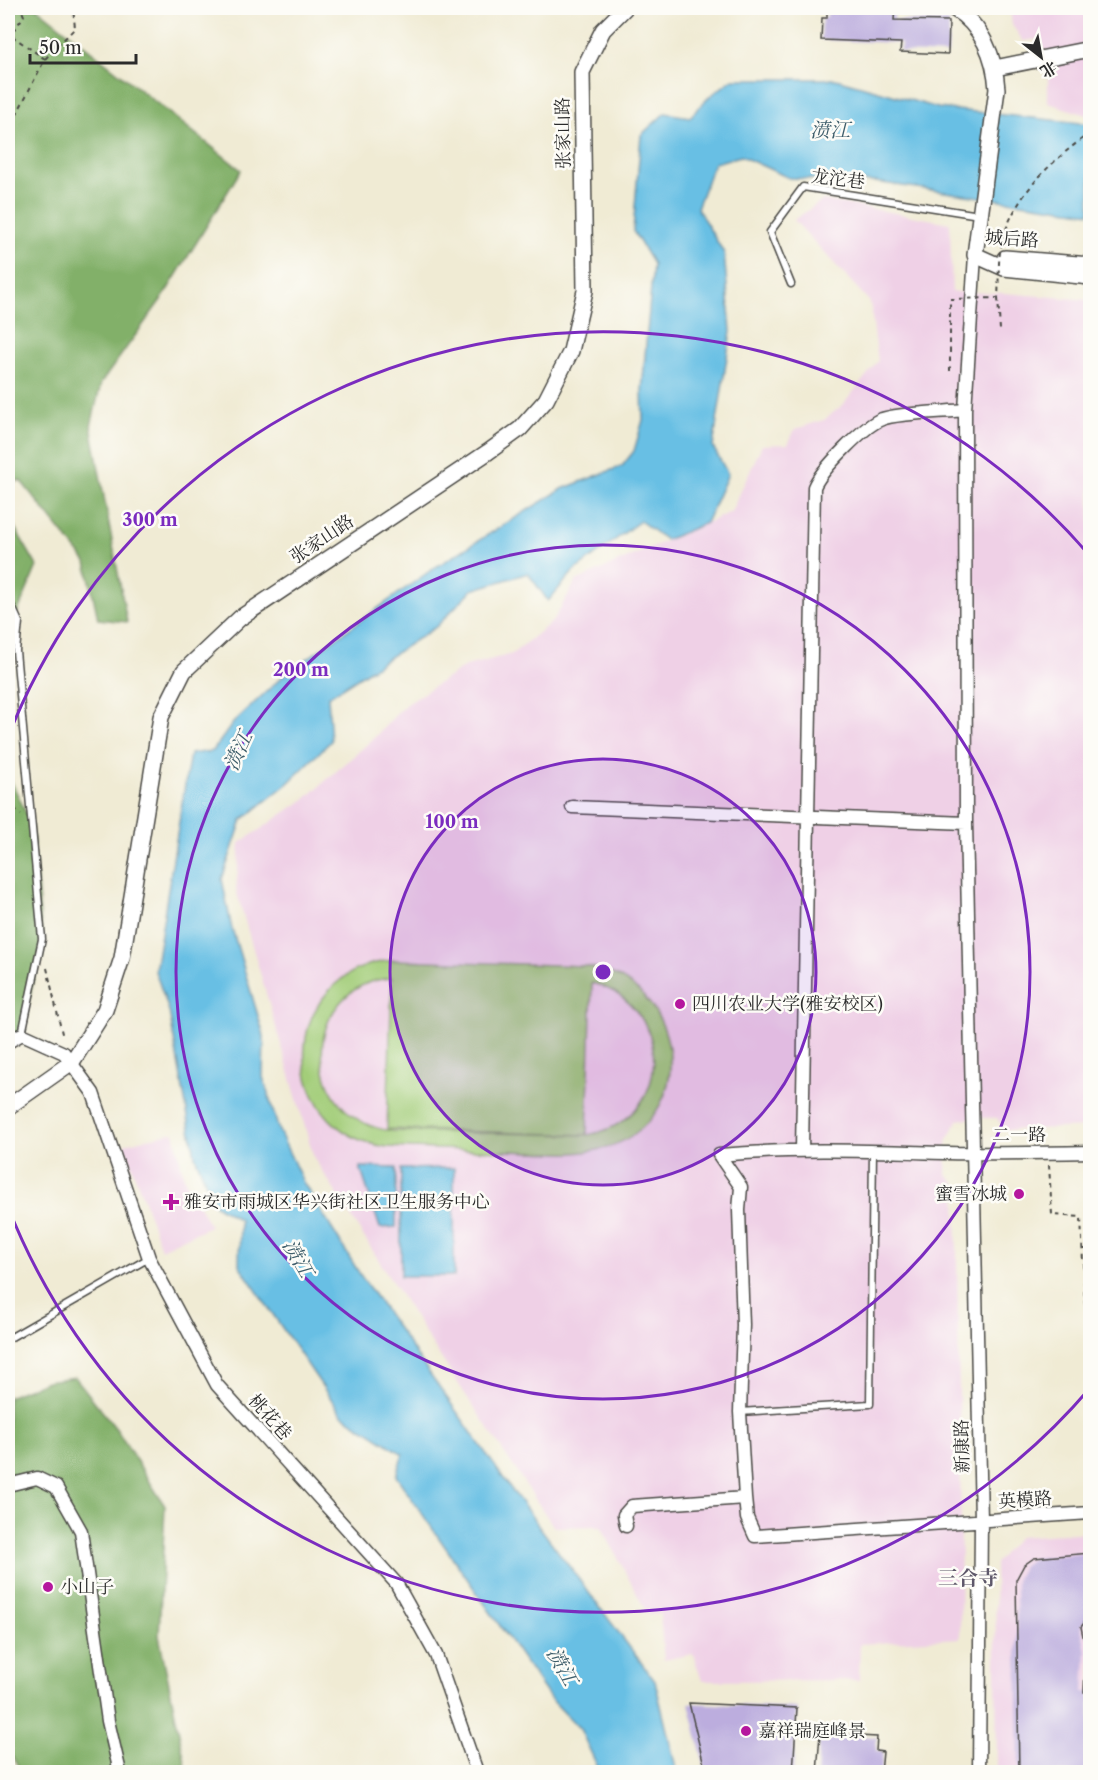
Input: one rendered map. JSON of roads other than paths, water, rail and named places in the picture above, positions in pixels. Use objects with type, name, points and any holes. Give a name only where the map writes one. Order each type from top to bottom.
[{"type":"street","name":"张家山路","points":[[8,1107],[68,1057],[105,1010],[122,958],[161,717],[184,671],[240,618],[488,452],[520,429],[546,400],[571,351],[585,291],[582,72],[603,30],[625,8]]},
{"type":"street","points":[[953,8],[978,28],[995,68],[997,89],[975,255]]},
{"type":"street","points":[[995,68],[1090,49]]},
{"type":"street","name":"城后路","points":[[975,255],[1090,265]]},
{"type":"street","name":"城后路","points":[[975,255],[1004,268],[1090,278]]},
{"type":"street","name":"新康路","points":[[975,255],[965,410],[966,822],[975,1118],[981,1520],[980,1773]]},
{"type":"street","points":[[802,1150],[810,817],[814,487],[818,477],[837,455],[881,419],[965,410]]},
{"type":"street","points":[[572,807],[966,822]]},
{"type":"street","points":[[8,1042],[22,1034],[68,1057]]},
{"type":"street","name":"桃花巷","points":[[68,1057],[93,1093],[149,1258],[217,1385],[396,1583],[436,1655],[477,1773]]},
{"type":"street","name":"二一路","points":[[740,1412],[743,1325],[739,1210],[741,1187],[719,1155],[873,1149],[948,1153],[1090,1152]]},
{"type":"street","points":[[626,1526],[624,1515],[632,1506],[745,1498],[740,1412]]},
{"type":"street","points":[[8,1485],[37,1478],[57,1487],[81,1531],[108,1721],[120,1773]]},
{"type":"street","name":"英模路","points":[[745,1498],[747,1518],[755,1536],[1090,1513]]},
{"type":"lane","name":"龙沱巷","points":[[791,284],[770,232],[803,187],[979,215]]},
{"type":"lane","points":[[8,598],[19,622],[16,651],[42,939],[22,1034]]},
{"type":"lane","points":[[740,1412],[870,1404],[873,1149]]},
{"type":"lane","points":[[8,1339],[149,1258]]},
{"type":"water","name":"𣸣江","points":[[733,79],[836,79],[938,108],[1090,124],[1090,213],[875,182],[789,178],[741,156],[714,163],[697,208],[724,253],[731,331],[713,447],[728,474],[706,523],[666,540],[640,521],[573,572],[548,601],[528,573],[472,590],[436,627],[328,697],[331,741],[287,784],[242,820],[222,879],[231,925],[264,1036],[263,1077],[279,1131],[303,1182],[361,1276],[509,1486],[655,1681],[677,1772],[600,1772],[580,1729],[550,1698],[396,1476],[403,1454],[342,1415],[239,1265],[240,1220],[215,1205],[195,1156],[169,1011],[155,971],[190,754],[213,751],[233,723],[283,676],[434,568],[562,489],[622,466],[634,451],[643,420],[642,391],[653,264],[633,231],[641,135],[665,113],[690,117],[709,97]]},
{"type":"water","points":[[360,1167],[396,1168],[396,1227],[380,1228]]},
{"type":"water","points":[[454,1168],[454,1276],[401,1276],[401,1169]]},
{"type":"place","name":"四川农业大学(雅安校区)","points":[[680,1004]]},
{"type":"place","name":"蜜雪冰城","points":[[1019,1194]]},
{"type":"place","name":"雅安市雨城区华兴街社区卫生服务中心","points":[[171,1202]]},
{"type":"place","name":"小山子","points":[[48,1587]]},
{"type":"place","name":"嘉祥瑞庭峰景","points":[[746,1731]]},
{"type":"district","name":"三合寺","points":[[968,1578]]}]
